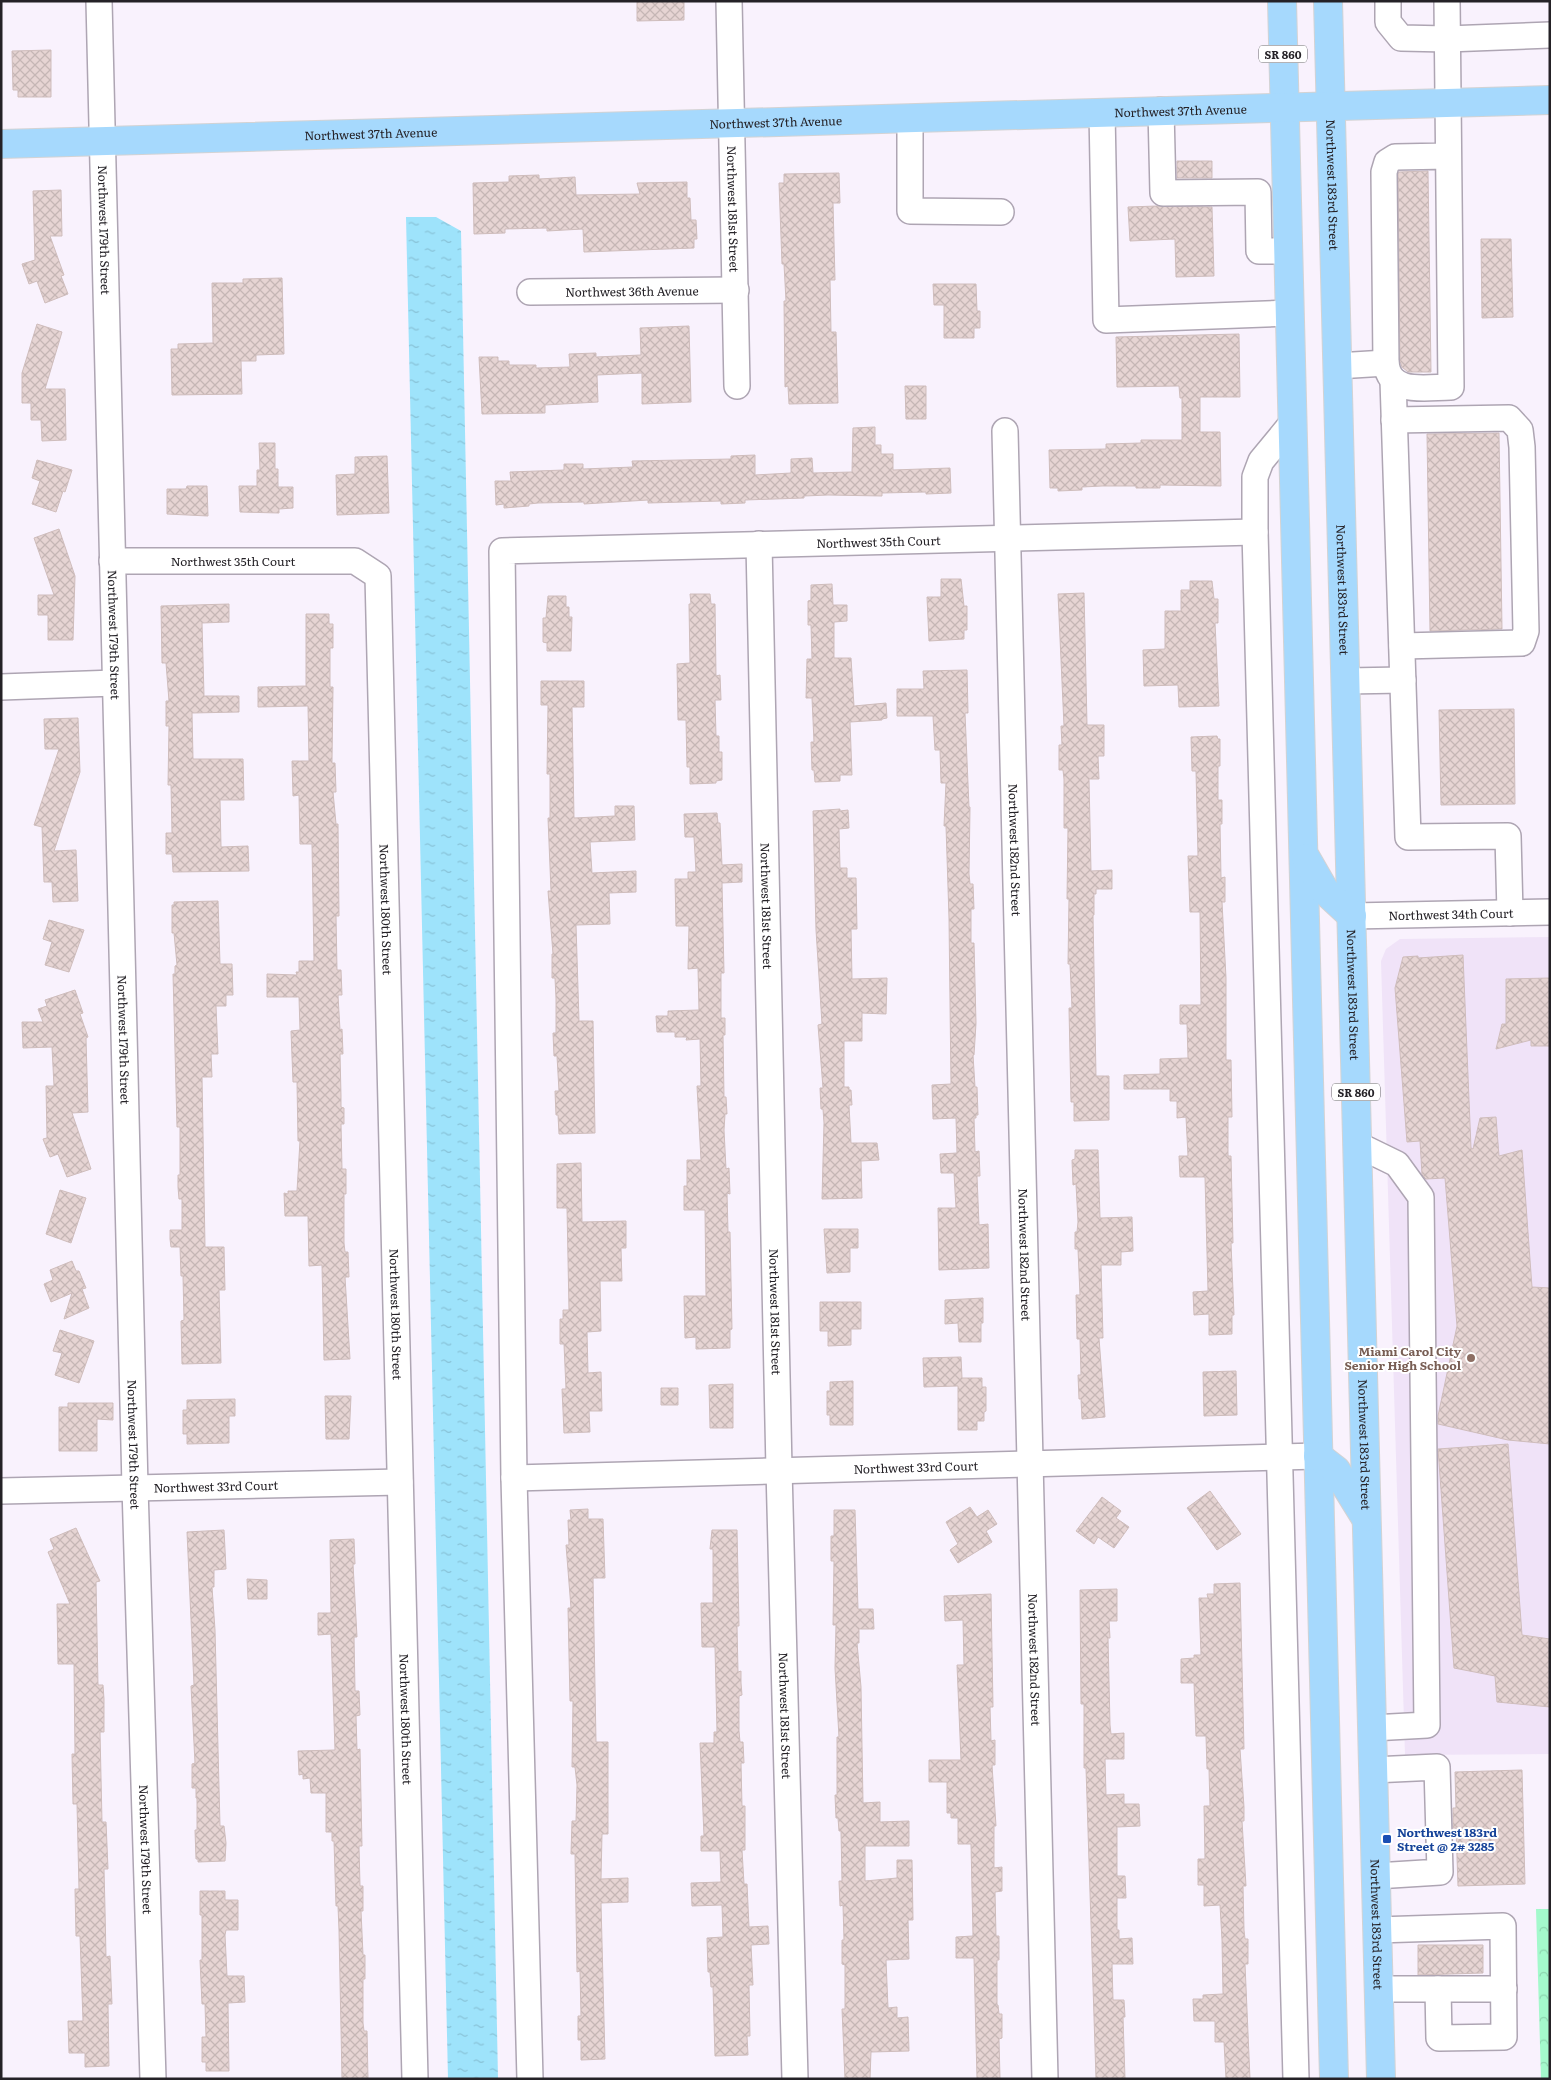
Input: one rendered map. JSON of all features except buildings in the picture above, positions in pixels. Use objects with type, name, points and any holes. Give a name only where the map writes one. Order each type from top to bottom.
[{"type":"main road","name":"SR 860","points":[[1282,1],[1334,2079]]},
{"type":"main road","name":"Northwest 183rd Street","points":[[1328,1],[1381,2079]]},
{"type":"main road","name":"Northwest 37th Avenue","points":[[1,144],[1284,106],[1550,100]]},
{"type":"main road","points":[[1304,855],[1325,891],[1352,916]]},
{"type":"main road","points":[[1318,1456],[1336,1470],[1367,1521]]},
{"type":"street","name":"Northwest 179th Street","points":[[99,1],[135,1487],[153,2079]]},
{"type":"street","name":"Northwest 181st Street","points":[[729,1],[737,386]]},
{"type":"street","points":[[1388,1],[1388,22],[1401,38],[1447,39],[1550,36]]},
{"type":"street","points":[[1338,366],[1390,371],[1404,387],[1450,386],[1447,1]]},
{"type":"street","points":[[1161,110],[1163,193],[1258,192],[1259,251],[1288,251]]},
{"type":"street","points":[[1102,112],[1106,320],[1290,313]]},
{"type":"street","points":[[910,118],[910,211],[1000,212]]},
{"type":"street","points":[[1448,156],[1395,157],[1387,162],[1384,172],[1408,837],[1508,836],[1510,913]]},
{"type":"street","name":"Northwest 36th Avenue","points":[[530,292],[736,290]]},
{"type":"street","points":[[1394,420],[1509,418],[1520,430],[1522,447],[1526,631],[1522,643],[1402,646]]},
{"type":"street","points":[[1293,422],[1261,461],[1255,477],[1255,532],[1296,2079]]},
{"type":"street","name":"Northwest 182nd Street","points":[[1005,431],[1045,2079]]},
{"type":"street","name":"Northwest 35th Court","points":[[514,1478],[502,550],[1255,532]]},
{"type":"street","name":"Northwest 181st Street","points":[[759,544],[779,1469],[796,2079]]},
{"type":"street","name":"Northwest 35th Court","points":[[112,561],[355,560]]},
{"type":"street","name":"Northwest 180th Street","points":[[355,560],[378,576],[415,2079]]},
{"type":"street","points":[[1346,681],[1403,680]]},
{"type":"street","points":[[1,687],[115,683]]},
{"type":"street","name":"Northwest 34th Court","points":[[1352,916],[1550,912]]},
{"type":"street","points":[[1358,1145],[1397,1164],[1420,1197],[1426,1725],[1372,1728]]},
{"type":"street","name":"Northwest 33rd Court","points":[[514,1478],[779,1469],[1318,1456]]},
{"type":"street","points":[[514,1478],[530,2079]]},
{"type":"street","name":"Northwest 33rd Court","points":[[1,1491],[400,1482]]},
{"type":"street","points":[[1373,1770],[1437,1767],[1440,1872],[1376,1876]]},
{"type":"street","points":[[1377,1930],[1503,1926],[1504,2037],[1439,2038],[1438,1989]]},
{"type":"street","points":[[1378,1989],[1504,1989]]},
{"type":"shaded area","name":"Miami Carol City Senior High School","points":[[1550,937],[1550,1754],[1405,1755],[1381,961],[1386,949],[1400,939]]},
{"type":"green space","points":[[1536,1909],[1550,1909],[1550,2079],[1541,2079]]},
{"type":"water","points":[[406,217],[436,217],[461,231],[498,2079],[448,2079]]},
{"type":"place","name":"Miami Carol City Senior High School","points":[[1471,1358]]},
{"type":"place","name":"Northwest 183rd Street @ 2# 3285","points":[[1387,1839]]}]
